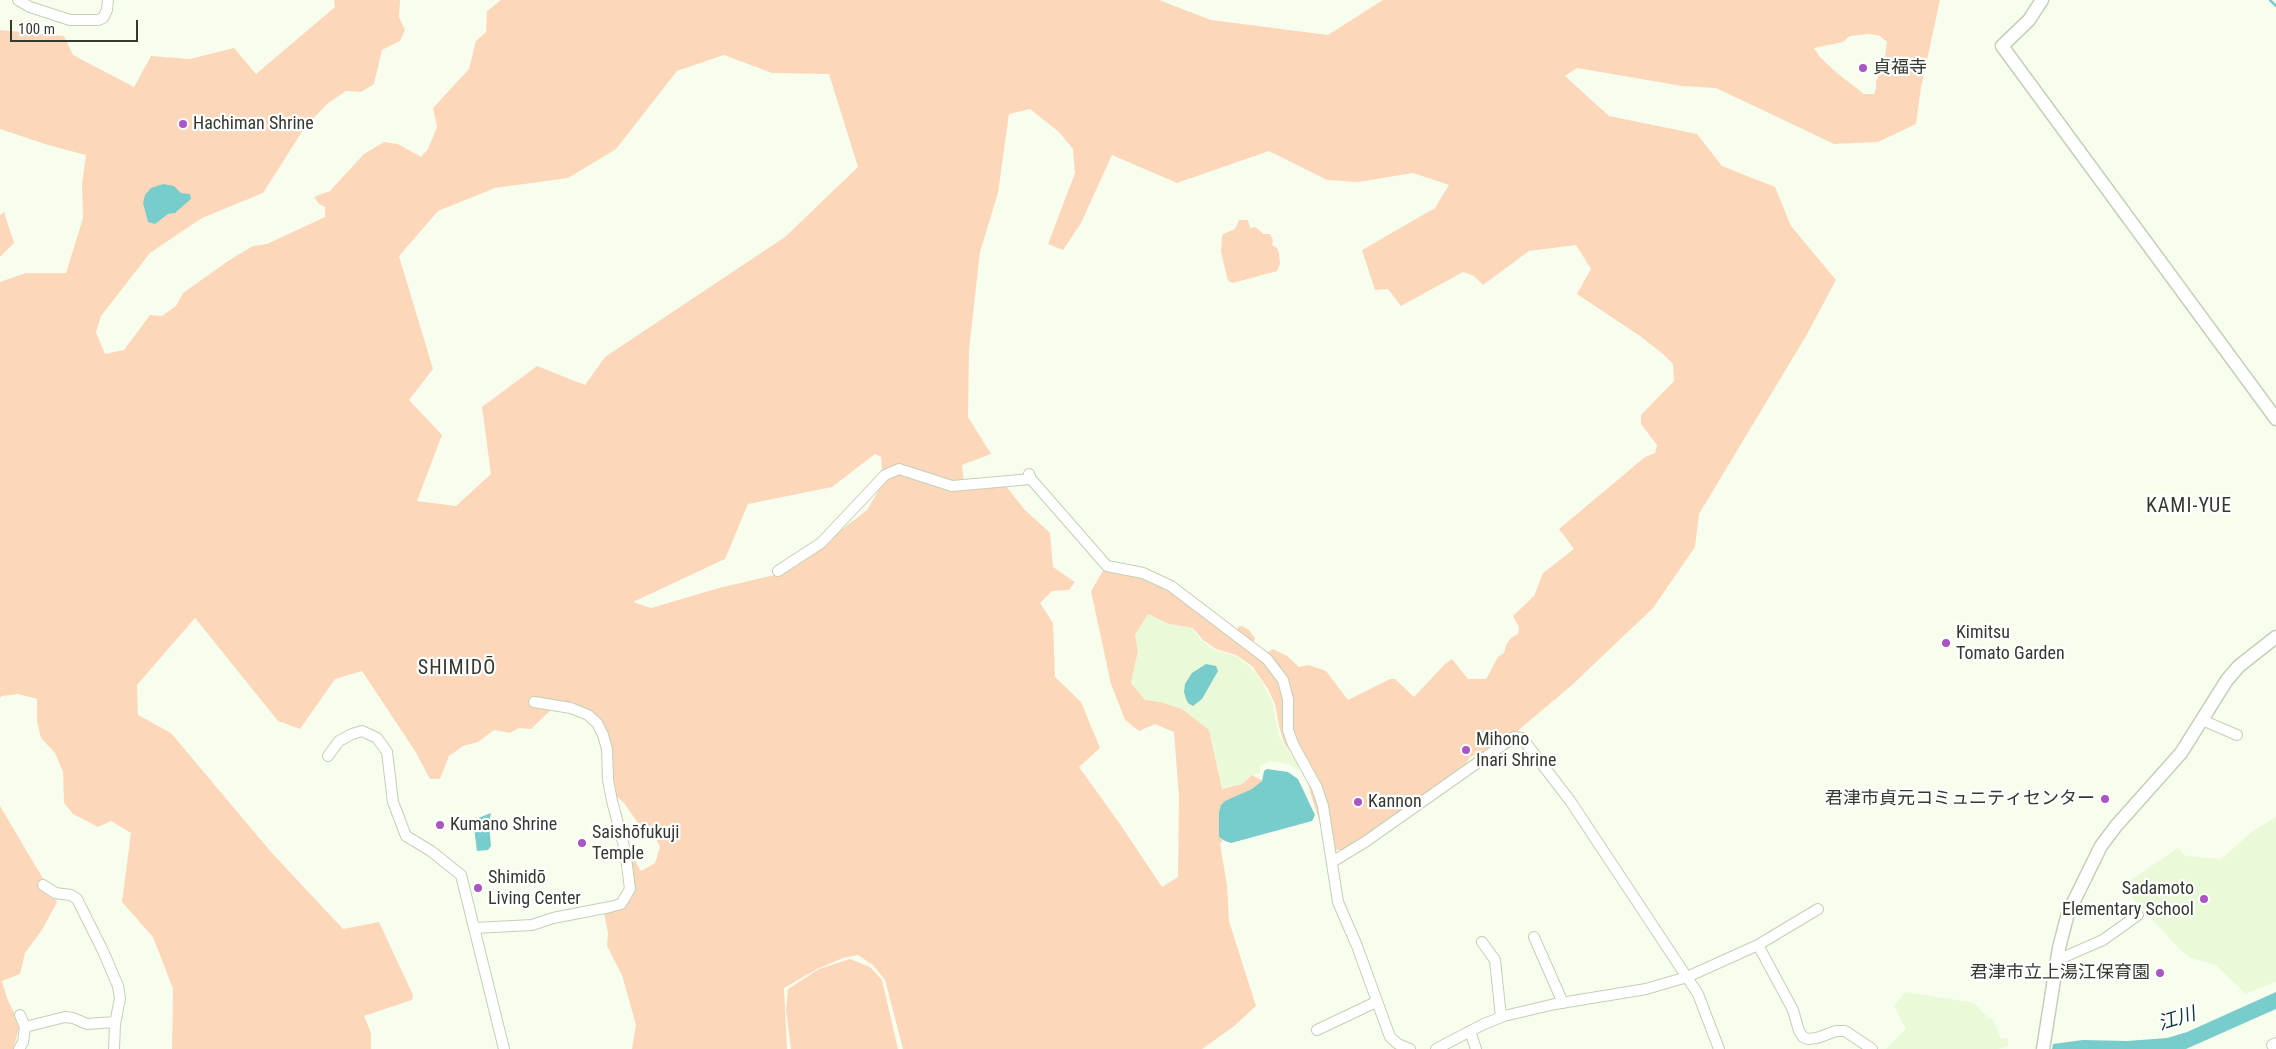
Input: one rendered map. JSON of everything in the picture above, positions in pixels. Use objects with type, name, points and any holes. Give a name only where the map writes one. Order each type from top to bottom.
[{"type":"street","points":[[18,0],[30,7],[70,20],[98,20],[103,18],[107,10],[108,0]]},
{"type":"street","points":[[2042,0],[2029,20],[2002,46],[2276,419]]},
{"type":"street","points":[[778,570],[821,543],[885,475],[899,469],[952,486],[1030,476],[1107,566],[1144,574],[1171,586],[1267,659],[1277,670],[1286,689],[1288,730],[1293,744],[1317,788],[1323,806],[1332,862],[1333,881],[1338,902],[1357,946],[1390,1037],[1398,1044],[1410,1049]]},
{"type":"street","points":[[2044,1045],[2068,912],[2101,846],[2116,826],[2181,753],[2227,680],[2239,666],[2276,636]]},
{"type":"street","points":[[474,928],[532,925],[553,918],[610,907],[621,904],[630,889],[625,850],[608,780],[607,749],[604,734],[597,723],[588,715],[571,708],[534,702]]},
{"type":"street","points":[[2202,720],[2237,735]]},
{"type":"street","points":[[328,756],[339,741],[362,731],[369,733],[382,743],[387,752],[392,802],[406,836],[461,875],[504,1049]]},
{"type":"street","points":[[1332,862],[1365,842],[1514,738],[1522,738],[1571,802],[1698,994],[1720,1049]]},
{"type":"street","points":[[43,885],[56,893],[71,895],[81,905],[118,986],[120,998],[115,1022],[114,1049]]},
{"type":"street","points":[[1436,1049],[1501,1017],[1563,1002],[1646,989],[1687,977],[1758,945],[1818,909]]},
{"type":"street","points":[[2058,960],[2103,940],[2138,915]]},
{"type":"street","points":[[1534,936],[1563,1002]]},
{"type":"street","points":[[1482,942],[1495,960],[1501,1017]]},
{"type":"street","points":[[1758,945],[1793,1010],[1799,1031],[1803,1037],[1808,1039],[1817,1038],[1836,1031],[1845,1031],[1872,1049]]},
{"type":"street","points":[[1317,1030],[1376,1002]]},
{"type":"street","points":[[19,1049],[23,1042],[25,1027],[20,1015]]},
{"type":"street","points":[[25,1027],[64,1017],[73,1018],[87,1024],[115,1022]]},
{"type":"street","points":[[1470,1031],[1476,1049]]},
{"type":"street","points":[[2275,1049],[2272,1045],[2276,1043]]},
{"type":"shaded area","points":[[334,0],[400,0],[399,17],[405,30],[400,41],[382,50],[374,84],[361,92],[346,91],[327,104],[305,127],[263,193],[202,218],[150,253],[101,316],[96,332],[105,354],[124,350],[150,315],[162,316],[176,306],[183,293],[231,259],[253,246],[267,244],[325,217],[325,207],[319,204],[314,197],[330,191],[364,154],[384,142],[398,144],[421,157],[428,149],[437,127],[433,108],[469,69],[476,41],[486,32],[487,11],[501,0],[1159,0],[1211,20],[1328,35],[1383,0],[1940,0],[1921,88],[1916,124],[1878,142],[1834,144],[1716,88],[1682,86],[1577,68],[1565,76],[1609,116],[1697,134],[1722,166],[1775,187],[1791,226],[1836,280],[1806,336],[1699,514],[1695,547],[1653,608],[1572,685],[1502,744],[1470,757],[1460,773],[1387,823],[1342,850],[1335,850],[1325,838],[1305,772],[1284,743],[1275,704],[1268,689],[1252,666],[1236,655],[1216,649],[1203,640],[1193,628],[1169,624],[1148,614],[1135,635],[1138,651],[1131,683],[1145,700],[1160,702],[1182,709],[1209,730],[1222,789],[1242,784],[1252,775],[1265,782],[1220,844],[1227,885],[1229,921],[1256,1006],[1233,1027],[1202,1049],[903,1049],[885,980],[873,965],[858,955],[843,958],[817,969],[784,988],[787,1049],[632,1049],[636,1025],[622,975],[607,946],[608,933],[604,913],[632,896],[634,880],[631,859],[633,857],[641,871],[655,863],[660,847],[656,839],[645,833],[624,803],[603,785],[610,777],[605,730],[560,701],[531,729],[519,728],[510,733],[494,730],[478,742],[463,746],[449,756],[440,779],[430,779],[415,751],[362,671],[335,679],[300,729],[278,721],[195,618],[137,685],[138,715],[171,733],[271,852],[343,929],[379,922],[413,995],[412,1000],[364,1016],[371,1033],[371,1049],[172,1049],[173,989],[153,937],[122,902],[131,833],[111,821],[98,827],[73,814],[64,803],[63,772],[55,753],[41,738],[37,721],[37,699],[18,694],[2,696],[0,698],[0,282],[26,273],[66,273],[83,218],[82,184],[86,155],[0,129],[0,30],[64,36],[73,55],[134,87],[151,56],[190,59],[234,48],[256,74],[335,7]],"holes":[[[1869,34],[1880,36],[1887,42],[1885,57],[1876,82],[1874,94],[1864,94],[1837,73],[1820,57],[1814,48],[1843,42],[1850,36]],[[724,55],[772,73],[829,74],[858,167],[785,237],[605,357],[585,385],[537,366],[482,407],[491,474],[456,506],[417,501],[442,435],[409,400],[433,369],[399,256],[438,211],[495,188],[568,178],[616,149],[677,71]],[[1030,109],[1059,132],[1073,149],[1075,173],[1048,244],[1063,250],[1081,223],[1112,155],[1177,183],[1269,151],[1327,180],[1358,182],[1413,173],[1449,185],[1435,208],[1362,250],[1375,290],[1388,289],[1401,306],[1463,272],[1474,276],[1483,285],[1529,251],[1576,245],[1591,269],[1577,294],[1640,336],[1673,364],[1674,381],[1641,415],[1641,424],[1657,445],[1655,453],[1645,457],[1559,529],[1574,549],[1543,573],[1534,596],[1513,616],[1519,627],[1518,634],[1511,638],[1506,645],[1504,653],[1498,657],[1486,679],[1468,679],[1452,659],[1414,697],[1395,679],[1390,679],[1348,700],[1326,671],[1309,665],[1299,667],[1287,656],[1273,649],[1260,657],[1253,643],[1255,638],[1249,630],[1242,626],[1238,627],[1238,631],[1153,572],[1105,567],[1091,591],[1111,684],[1125,720],[1139,731],[1155,724],[1174,732],[1179,797],[1178,877],[1162,887],[1079,767],[1100,748],[1081,702],[1055,677],[1053,623],[1040,603],[1052,591],[1069,590],[1075,582],[1053,567],[1050,533],[1024,509],[999,477],[964,482],[962,465],[991,454],[968,417],[969,350],[980,252],[998,193],[1009,114]],[[875,454],[881,457],[883,483],[867,510],[787,572],[719,588],[651,608],[633,602],[725,559],[748,504],[832,487]]]},
{"type":"shaded area","points":[[4,212],[14,243],[0,257],[0,215]]},
{"type":"shaded area","points":[[1239,220],[1248,220],[1250,228],[1255,227],[1264,234],[1270,234],[1273,240],[1272,245],[1277,248],[1279,253],[1280,264],[1277,271],[1233,283],[1228,281],[1221,252],[1222,237],[1223,234],[1235,229]]},
{"type":"shaded area","points":[[1148,614],[1169,624],[1193,628],[1200,639],[1214,650],[1236,656],[1251,668],[1262,681],[1273,704],[1279,737],[1298,764],[1298,770],[1288,764],[1270,761],[1260,766],[1260,773],[1252,775],[1242,784],[1222,789],[1209,730],[1160,702],[1145,700],[1131,683],[1138,651],[1135,635]]},
{"type":"shaded area","points":[[0,806],[57,902],[42,930],[25,953],[20,974],[2,981],[7,998],[20,1025],[13,1049],[0,1049]]},
{"type":"shaded area","name":"Sadamoto Elementary School","points":[[2276,817],[2276,982],[2246,994],[2216,965],[2190,958],[2179,949],[2122,886],[2178,848],[2186,856],[2221,859],[2254,830]]},
{"type":"shaded area","points":[[850,959],[870,967],[882,980],[898,1049],[791,1049],[786,1010],[788,989],[819,969]]},
{"type":"shaded area","points":[[1905,992],[1970,1002],[1979,1007],[1984,1014],[1994,1021],[2001,1039],[2008,1038],[2008,1046],[1998,1049],[1886,1049],[1906,1029],[1894,1006]]},
{"type":"water","points":[[163,184],[174,186],[181,193],[190,194],[191,199],[175,213],[168,214],[155,224],[148,222],[143,203],[145,195],[151,188]]},
{"type":"water","points":[[1206,664],[1216,666],[1218,671],[1202,699],[1193,706],[1186,699],[1184,692],[1185,684],[1192,673]]},
{"type":"water","points":[[1267,769],[1288,772],[1298,779],[1315,815],[1312,821],[1231,843],[1225,841],[1219,837],[1219,812],[1221,805],[1225,801],[1252,789],[1262,781],[1264,771]]},
{"type":"water","points":[[491,813],[489,824],[491,846],[488,850],[477,851],[473,820]]},
{"type":"water","points":[[2276,992],[2276,1009],[2186,1049],[2052,1049],[2053,1044],[2083,1040],[2127,1041],[2167,1038],[2187,1032]]},
{"type":"waterway","points":[[2270,0],[2276,6]]},
{"type":"place","name":"貞福寺","points":[[1863,68]]},
{"type":"place","name":"Hachiman Shrine","points":[[183,124]]},
{"type":"place","name":"Kimitsu Tomato Garden","points":[[1946,643]]},
{"type":"place","name":"Mihono Inari Shrine","points":[[1466,750]]},
{"type":"place","name":"君津市貞元コミュニティセンター","points":[[2105,799]]},
{"type":"place","name":"Kannon","points":[[1358,802]]},
{"type":"place","name":"Kumano Shrine","points":[[440,825]]},
{"type":"place","name":"Saishōfukuji Temple","points":[[582,843]]},
{"type":"place","name":"Shimidō Living Center","points":[[478,888]]},
{"type":"place","name":"Sadamoto Elementary School","points":[[2204,899]]},
{"type":"place","name":"君津市立上湯江保育園","points":[[2160,973]]},
{"type":"district","name":"KAMI-YUE","points":[[2189,507]]},
{"type":"district","name":"SHIMIDŌ","points":[[457,669]]},
{"type":"water label","name":"江川","points":[[2177,1020]]}]
